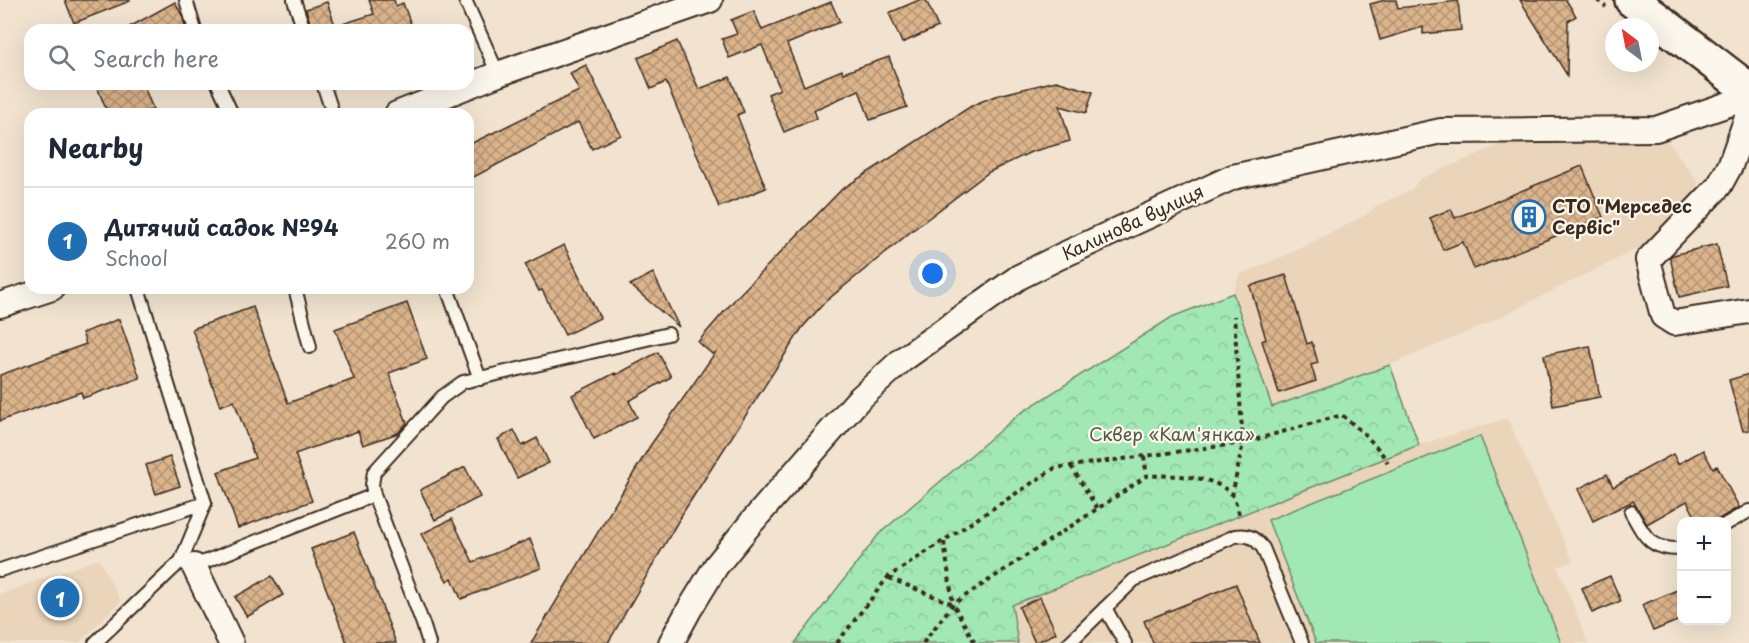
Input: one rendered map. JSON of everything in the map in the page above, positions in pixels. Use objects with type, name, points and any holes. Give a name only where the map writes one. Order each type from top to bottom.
[{"type":"main road","points":[[1632,0],[1749,90]]},
{"type":"street","points":[[474,84],[710,0]]},
{"type":"street","points":[[412,108],[458,90]]},
{"type":"street","name":"Калинова вулиця","points":[[671,643],[716,566],[858,400],[902,360],[1019,277],[1233,177],[1441,131],[1656,129],[1749,97]]},
{"type":"street","points":[[1749,112],[1730,165],[1719,186],[1648,260],[1663,316],[1667,321],[1674,323],[1749,311]]},
{"type":"street","points":[[0,305],[33,294]]},
{"type":"street","points":[[188,564],[231,643]]},
{"type":"lane","points":[[186,0],[193,24]]},
{"type":"lane","points":[[294,0],[302,24]]},
{"type":"lane","points":[[465,0],[498,74]]},
{"type":"lane","points":[[221,90],[229,108]]},
{"type":"lane","points":[[324,90],[331,108]]},
{"type":"lane","points":[[140,294],[205,503],[188,564]]},
{"type":"lane","points":[[297,294],[310,347]]},
{"type":"lane","points":[[449,294],[480,379]]},
{"type":"lane","points":[[429,643],[374,495],[372,485],[374,472],[442,397],[464,382],[668,334]]},
{"type":"lane","points":[[95,643],[188,564],[374,495]]},
{"type":"lane","points":[[0,570],[205,503]]},
{"type":"lane","points":[[1731,521],[1749,511]]},
{"type":"lane","points":[[1631,512],[1650,542],[1667,549],[1677,549]]},
{"type":"lane","points":[[1069,643],[1134,580],[1235,536],[1246,535],[1256,539],[1263,548],[1302,643]]},
{"type":"lane","points":[[1105,608],[1125,643]]},
{"type":"path","points":[[1234,316],[1243,443],[1232,496],[1246,535]]},
{"type":"path","points":[[837,643],[888,577],[1056,468],[1243,443],[1342,415],[1374,442],[1388,464]]},
{"type":"path","points":[[1144,456],[1147,476]]},
{"type":"path","points":[[1071,466],[1097,508]]},
{"type":"path","points":[[923,643],[953,604],[1147,476],[1173,475],[1204,479],[1218,485],[1232,496]]},
{"type":"path","points":[[944,542],[953,604],[975,643]]},
{"type":"path","points":[[888,577],[953,604]]},
{"type":"shaded area","points":[[1515,138],[1668,141],[1697,181],[1698,191],[1645,245],[1486,324],[1390,365],[1272,407],[1233,293],[1239,275],[1291,253],[1368,214],[1376,206],[1411,190],[1420,179]]},
{"type":"shaded area","points":[[1507,418],[1573,561],[1558,567],[1588,643],[1018,643],[1012,605],[1419,445]]},
{"type":"shaded area","points":[[99,559],[121,601],[79,643],[0,643],[0,594]]},
{"type":"green space","name":"Сквер «Кам'янка»","points":[[1233,293],[1272,407],[1390,365],[1419,445],[1012,605],[1018,643],[795,643],[879,534],[1019,414],[1172,317]]},
{"type":"green space","points":[[1480,436],[1561,643],[1316,643],[1268,520]]},
{"type":"building","points":[[65,0],[129,0],[130,1],[74,23]]},
{"type":"building","points":[[369,0],[394,0],[396,6],[403,3],[411,24],[342,24],[374,14]]},
{"type":"building","points":[[919,0],[926,0],[938,27],[902,43],[889,13]]},
{"type":"building","points":[[1396,0],[1398,8],[1458,1],[1461,30],[1423,34],[1423,27],[1380,40],[1370,4]]},
{"type":"building","points":[[1520,0],[1566,0],[1576,16],[1568,21],[1567,75]]},
{"type":"building","points":[[175,2],[184,24],[135,24]]},
{"type":"building","points":[[327,2],[335,24],[310,24],[306,9]]},
{"type":"building","points":[[831,2],[840,22],[787,44],[804,86],[842,70],[843,73],[889,57],[907,107],[870,120],[859,90],[814,110],[817,118],[784,132],[768,94],[780,89],[762,45],[729,58],[722,39],[737,34],[731,20],[754,11],[762,30]]},
{"type":"building","points":[[677,41],[699,89],[730,77],[744,112],[737,115],[766,188],[719,207],[666,82],[651,89],[638,58]]},
{"type":"building","points":[[586,65],[621,135],[592,149],[578,122],[474,177],[474,142],[579,91],[570,73]]},
{"type":"building","points":[[1056,81],[1093,92],[1086,113],[1060,106],[1070,141],[1031,152],[989,172],[825,302],[802,328],[684,511],[608,643],[531,643],[650,446],[715,353],[712,354],[698,342],[736,298],[842,189],[973,105],[995,96]]},
{"type":"building","points":[[98,90],[145,90],[153,108],[106,108]]},
{"type":"building","name":"СТО \"Мерседес Сервіс\"","points":[[1582,166],[1603,217],[1474,269],[1463,242],[1443,250],[1430,218],[1451,209],[1455,218]]},
{"type":"building","points":[[1717,244],[1727,286],[1679,297],[1670,257]]},
{"type":"building","points":[[564,245],[600,318],[565,335],[542,290],[539,291],[525,264]]},
{"type":"building","points":[[653,273],[679,327],[630,285]]},
{"type":"building","points":[[1286,275],[1307,344],[1312,342],[1318,363],[1311,365],[1316,381],[1279,393],[1262,341],[1266,339],[1250,286]]},
{"type":"building","points":[[407,303],[427,359],[389,373],[407,423],[398,433],[363,445],[358,431],[295,454],[312,501],[238,528],[218,472],[255,458],[234,401],[220,406],[192,329],[253,307],[288,403],[354,379],[335,329]]},
{"type":"building","points":[[119,319],[140,378],[83,398],[81,392],[0,421],[0,375],[86,344],[82,333]]},
{"type":"building","points":[[1590,346],[1600,397],[1553,406],[1544,355]]},
{"type":"building","points":[[658,352],[671,377],[629,401],[637,417],[594,439],[572,395]]},
{"type":"building","points":[[1749,374],[1749,430],[1743,431],[1729,380]]},
{"type":"building","points":[[514,430],[522,446],[537,438],[549,463],[517,478],[498,439]]},
{"type":"building","points":[[1703,450],[1713,468],[1717,466],[1739,507],[1722,517],[1695,517],[1687,501],[1647,524],[1633,501],[1593,521],[1578,489],[1607,474],[1613,487],[1673,454],[1678,464]]},
{"type":"building","points":[[170,457],[180,486],[156,494],[146,465]]},
{"type":"building","points":[[465,467],[480,497],[435,520],[420,490]]},
{"type":"building","points":[[452,519],[473,562],[530,539],[541,568],[461,599],[452,578],[447,581],[421,534]]},
{"type":"building","points":[[354,532],[396,643],[347,643],[311,549]]},
{"type":"building","points":[[272,576],[283,595],[247,617],[235,597]]},
{"type":"building","points":[[1610,576],[1621,601],[1592,613],[1582,588]]},
{"type":"building","points":[[1236,584],[1260,643],[1153,643],[1144,621]]},
{"type":"building","points":[[1677,590],[1677,621],[1653,631],[1642,605]]},
{"type":"building","points":[[1040,597],[1056,633],[1035,643],[1019,607]]},
{"type":"place","name":"СТО \"Мерседес Сервіс\"","points":[[1529,217]]},
{"type":"place","name":"Дитячий садок №94","points":[[60,598]]}]
